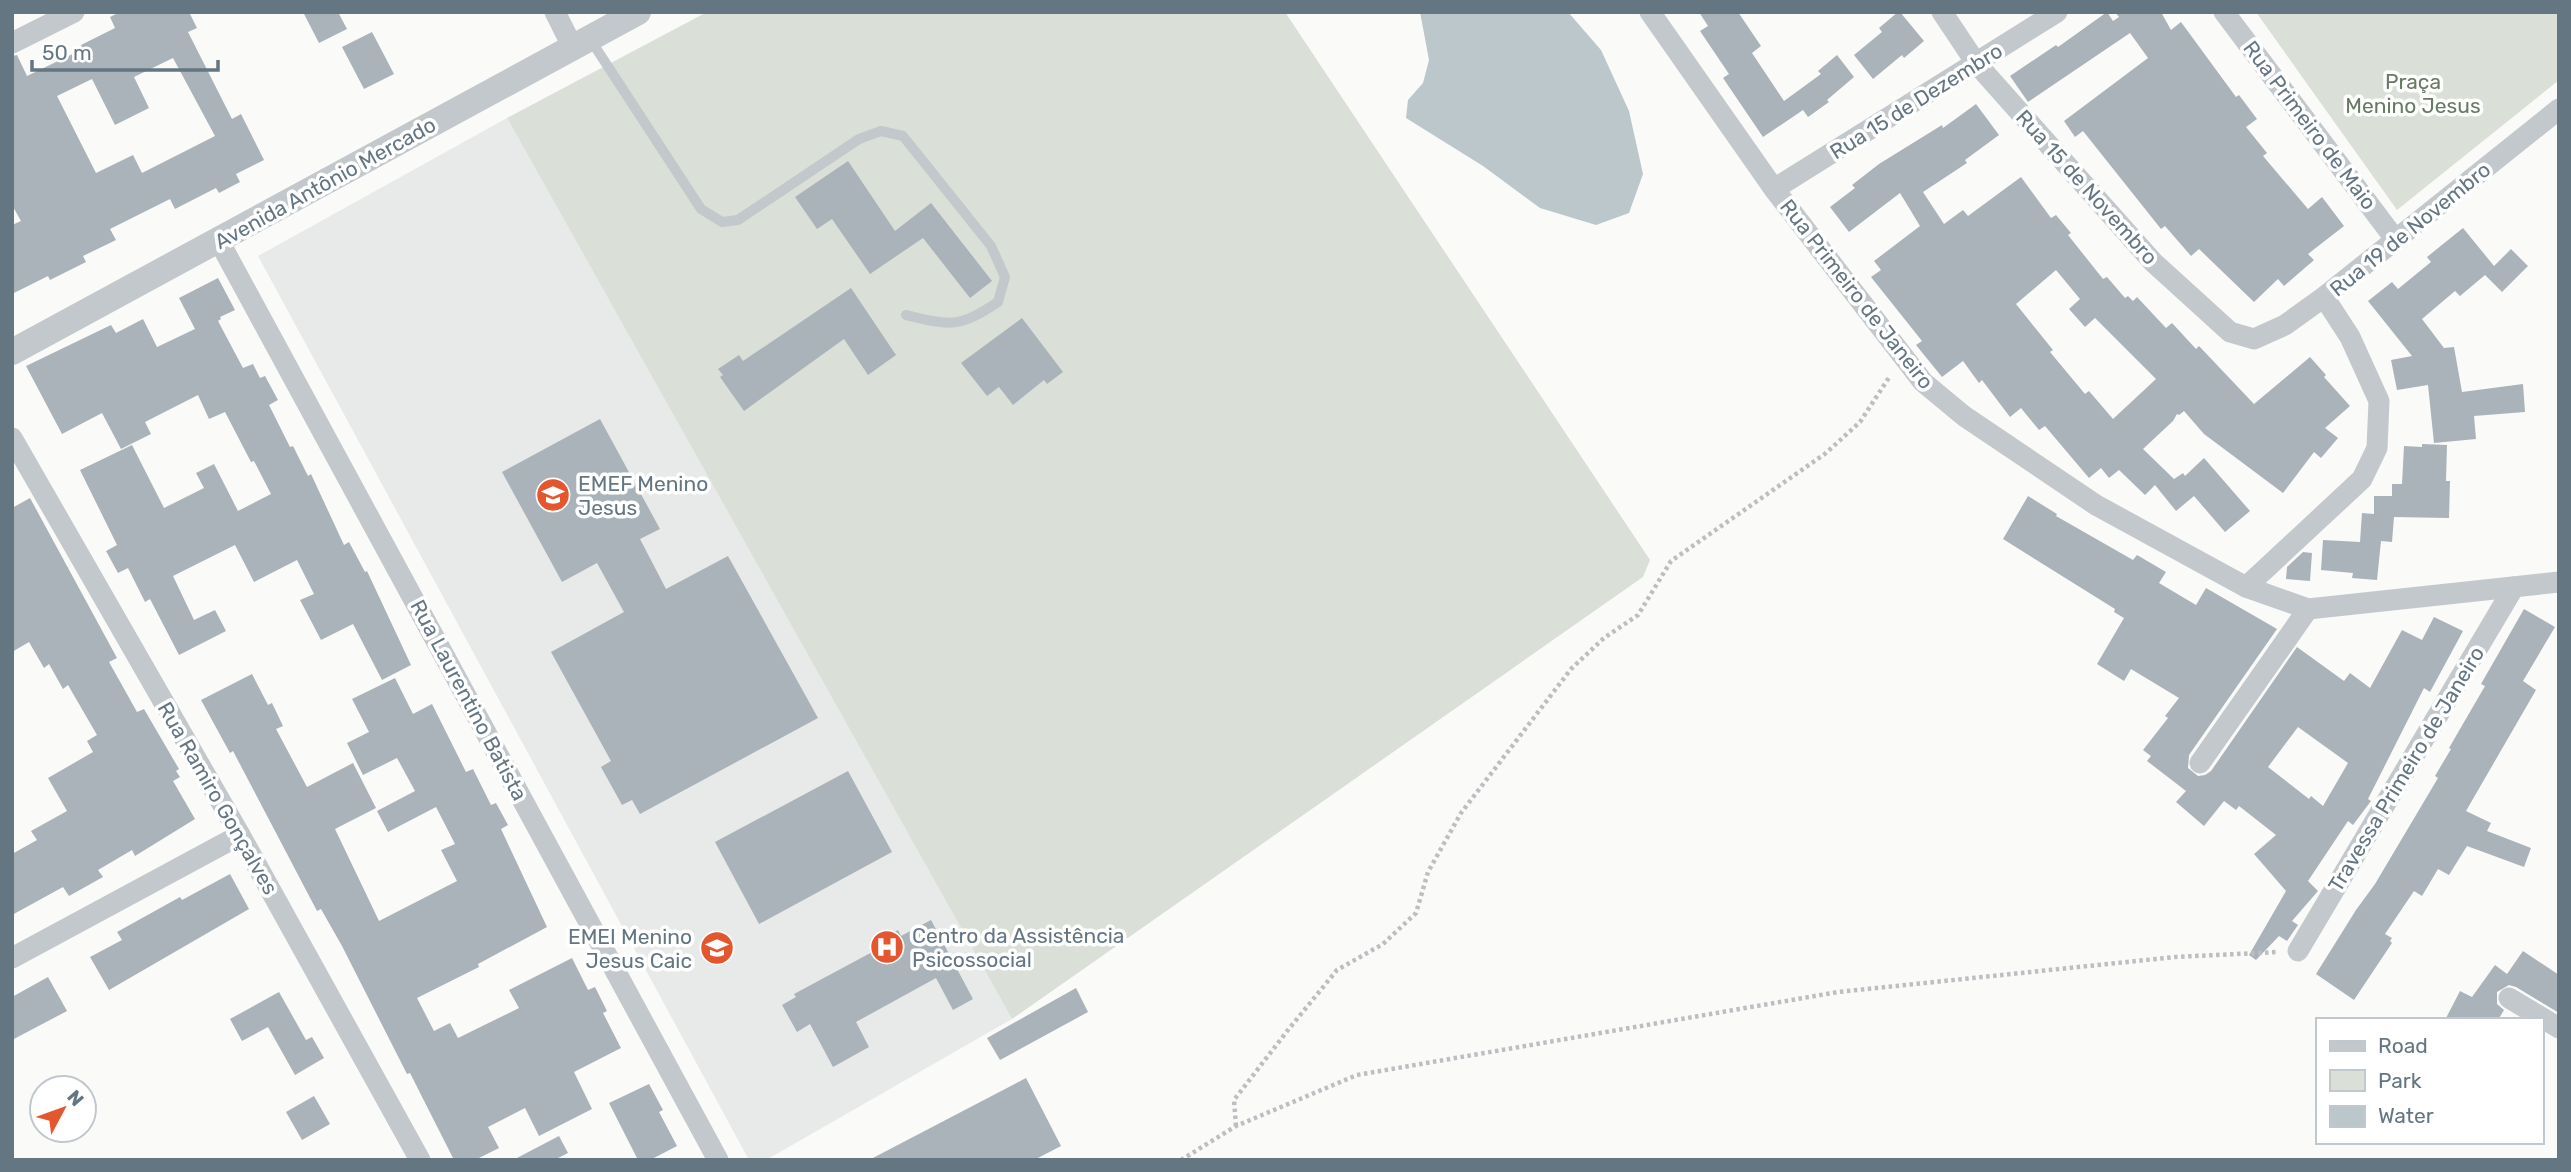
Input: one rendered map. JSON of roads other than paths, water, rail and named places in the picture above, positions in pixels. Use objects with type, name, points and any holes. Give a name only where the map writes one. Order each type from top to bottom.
[{"type":"street","points":[[12,43],[74,12]]},
{"type":"street","points":[[555,12],[582,43]]},
{"type":"street","name":"Avenida Antônio Mercado","points":[[12,352],[638,12]]},
{"type":"street","name":"Rua Primeiro de Janeiro","points":[[1650,12],[1774,189],[1923,382],[1964,416],[2096,505],[2246,587],[2308,610],[2559,582]]},
{"type":"street","name":"Rua 15 de Novembro","points":[[1942,12],[1976,64],[2153,261],[2230,332],[2254,338]]},
{"type":"street","name":"Rua 15 de Dezembro","points":[[1774,189],[2057,12]]},
{"type":"street","name":"Rua Primeiro de Maio","points":[[2224,12],[2395,239]]},
{"type":"street","name":"Rua 19 de Novembro","points":[[2254,338],[2285,325],[2324,297],[2559,109]]},
{"type":"street","name":"Rua Laurentino Batista","points":[[219,241],[718,1160]]},
{"type":"street","points":[[2246,587],[2362,479],[2377,448],[2379,401],[2350,337],[2324,297]]},
{"type":"street","name":"Rua Ramiro Gonçalves","points":[[12,438],[240,835],[420,1160]]},
{"type":"street","name":"Travessa Primeiro de Janeiro","points":[[2298,951],[2514,587]]},
{"type":"street","points":[[2200,764],[2308,610]]},
{"type":"street","points":[[12,958],[240,835]]},
{"type":"street","points":[[2509,998],[2542,1018]]},
{"type":"street","points":[[2543,1018],[2559,1028]]},
{"type":"lane","points":[[582,43],[701,209],[722,222],[737,220],[859,139],[881,131],[903,136],[991,246],[1005,277],[998,302],[971,320],[941,324],[906,315]]},
{"type":"water","points":[[1420,12],[1568,12],[1601,50],[1629,111],[1643,174],[1629,213],[1596,225],[1540,208],[1483,166],[1406,118],[1408,100],[1423,83],[1429,60]]},
{"type":"place","name":"EMEF Menino Jesus","points":[[553,495]]},
{"type":"place","name":"Centro da Assistência Psicossocial","points":[[887,947]]},
{"type":"place","name":"EMEI Menino Jesus Caic","points":[[717,948]]},
{"type":"park label","name":"Praça Menino Jesus","points":[[2413,93]]}]
